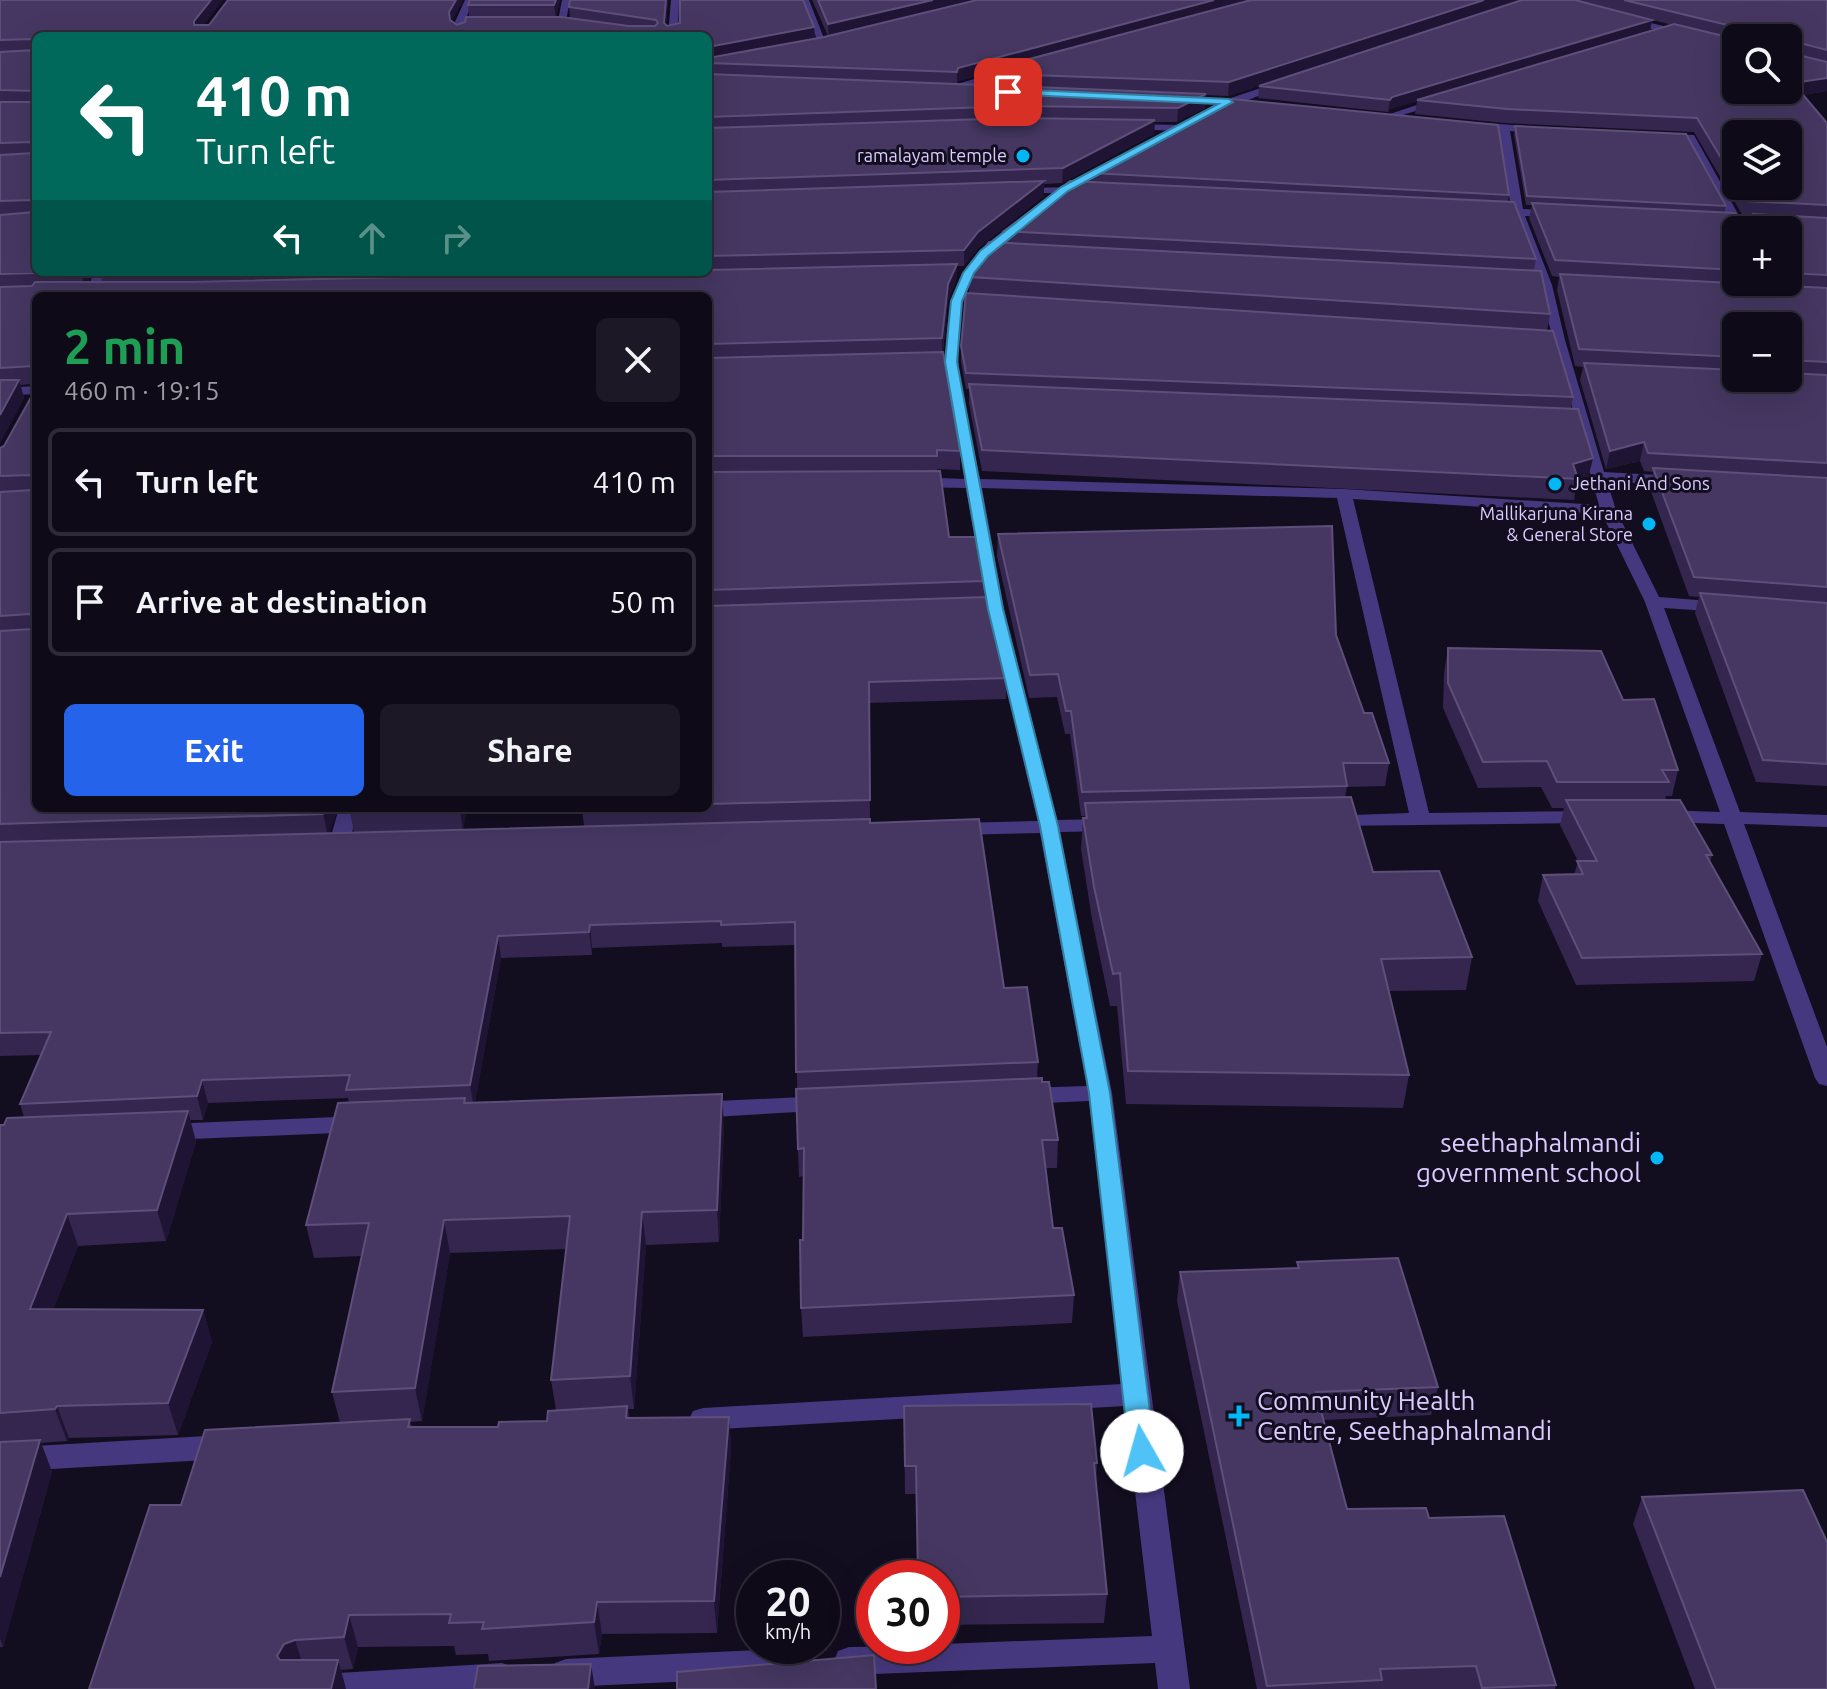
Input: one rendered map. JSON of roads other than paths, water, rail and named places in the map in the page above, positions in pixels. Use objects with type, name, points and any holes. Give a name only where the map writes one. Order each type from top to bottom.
[{"type":"street","points":[[460,32],[459,24],[469,0]]},
{"type":"street","points":[[562,24],[566,0]]},
{"type":"street","points":[[673,32],[675,0]]},
{"type":"street","points":[[805,0],[824,44]]},
{"type":"street","points":[[1609,15],[1722,44]]},
{"type":"street","points":[[459,24],[473,24]]},
{"type":"street","points":[[533,24],[577,26]]},
{"type":"street","points":[[1640,40],[1670,31]]},
{"type":"street","points":[[809,47],[838,41]]},
{"type":"street","points":[[945,89],[1006,73]]},
{"type":"street","points":[[1144,148],[1183,128],[1221,101],[1303,78]]},
{"type":"street","points":[[932,88],[992,91]]},
{"type":"street","points":[[1386,117],[1446,99]]},
{"type":"street","points":[[1221,101],[1260,105]]},
{"type":"street","points":[[1370,115],[1415,120]]},
{"type":"street","points":[[1460,124],[1550,131]]},
{"type":"street","points":[[1107,127],[1183,128]]},
{"type":"street","points":[[1504,129],[1518,213],[1546,285],[1550,339],[1577,374],[1576,421],[1599,476],[1608,510],[1653,602],[1827,1078]]},
{"type":"street","points":[[1644,135],[1690,137],[1738,216]]},
{"type":"street","points":[[1003,191],[1065,189],[1093,183]]},
{"type":"street","points":[[1065,189],[992,254],[961,273],[964,302],[944,362],[966,396],[988,609],[1049,826],[1100,1093],[1174,1689]]},
{"type":"street","points":[[1472,210],[1565,215]]},
{"type":"street","points":[[0,392],[32,397]]},
{"type":"street","points":[[1599,476],[1690,481]]},
{"type":"street","points":[[897,482],[1344,494],[1608,510]]},
{"type":"street","points":[[1344,494],[1420,818]]},
{"type":"street","points":[[1653,602],[1748,609]]},
{"type":"street","points":[[340,843],[348,812]]},
{"type":"street","points":[[1637,816],[1729,816],[1827,821]]},
{"type":"street","points":[[1312,820],[1606,817]]},
{"type":"street","points":[[938,829],[1126,825]]},
{"type":"street","points":[[1004,1097],[1100,1093]]},
{"type":"street","points":[[669,1111],[845,1103]]},
{"type":"street","points":[[143,1133],[382,1123]]},
{"type":"street","points":[[678,1421],[1135,1394]]},
{"type":"street","points":[[0,1460],[252,1446]]},
{"type":"street","points":[[306,1689],[536,1675],[654,1678],[1168,1649]]},
{"type":"place","name":"ramalayam temple","points":[[1023,156]]},
{"type":"place","name":"Jethani And Sons","points":[[1555,484]]},
{"type":"place","name":"Mallikarjuna Kirana & General Store","points":[[1649,524]]},
{"type":"place","name":"seethaphalmandi government school","points":[[1657,1158]]},
{"type":"place","name":"Community Health Centre, Seethaphalmandi","points":[[1239,1416]]}]
